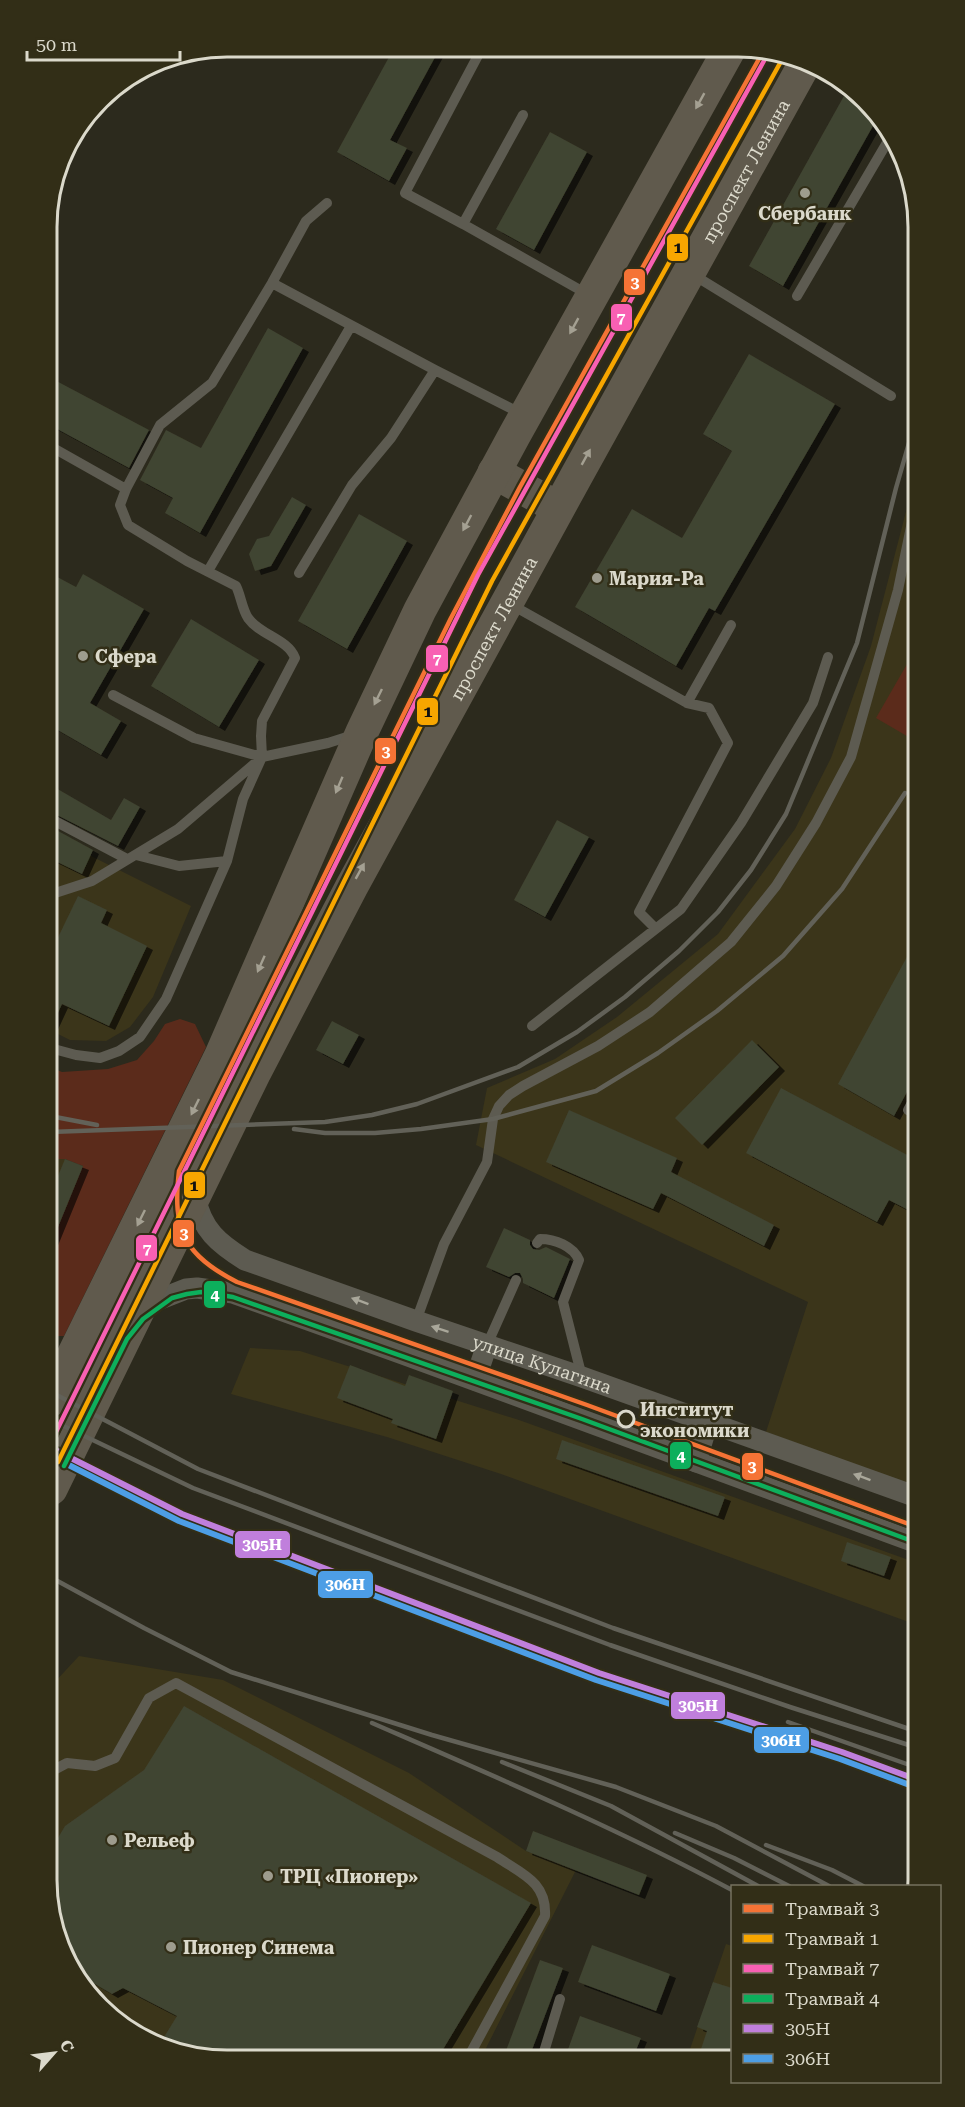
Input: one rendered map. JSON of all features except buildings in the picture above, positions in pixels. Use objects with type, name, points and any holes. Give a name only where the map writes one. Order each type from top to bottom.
[{"type":"main road","points":[[57,1388],[221,1054],[362,732],[420,610],[591,296],[725,57]]},
{"type":"main road","name":"проспект Ленина","points":[[57,1478],[255,1072],[352,886],[558,508],[801,70]]},
{"type":"main road","points":[[494,472],[558,508]]},
{"type":"street","name":"улица Кулагина","points":[[199,1189],[199,1213],[208,1231],[225,1247],[245,1260],[908,1494]]},
{"type":"street","name":"улица Кулагина","points":[[131,1327],[158,1300],[173,1292],[198,1288],[232,1293],[908,1540]]},
{"type":"street","points":[[404,1354],[416,1321]]},
{"type":"street","points":[[475,1380],[487,1345]]},
{"type":"street","points":[[696,1461],[708,1422]]},
{"type":"lane","points":[[477,57],[405,193],[591,296]]},
{"type":"lane","points":[[463,224],[523,115]]},
{"type":"lane","points":[[797,296],[886,145]]},
{"type":"lane","points":[[57,1050],[76,1056],[100,1058],[119,1051],[140,1036],[166,999],[227,861],[243,799],[262,757],[262,721],[295,658],[292,650],[259,629],[249,619],[236,586],[187,561],[128,525],[120,505],[160,425],[212,382],[306,222],[327,203]]},
{"type":"lane","points":[[689,273],[891,396]]},
{"type":"lane","points":[[272,283],[525,416]]},
{"type":"lane","points":[[208,572],[351,326]]},
{"type":"lane","points":[[299,573],[352,485],[391,438],[435,370]]},
{"type":"lane","points":[[57,451],[126,489]]},
{"type":"lane","points":[[416,1321],[444,1244],[487,1162],[493,1119],[499,1106],[509,1095],[523,1086],[597,1046],[650,1012],[732,942],[776,886],[816,823],[851,757],[898,590],[908,541]]},
{"type":"lane","points":[[507,603],[687,703],[709,708],[728,743],[639,912],[656,928]]},
{"type":"lane","points":[[687,703],[731,625]]},
{"type":"lane","points":[[532,1026],[681,909],[741,823],[813,703],[828,657]]},
{"type":"lane","points":[[113,695],[194,738],[262,757],[328,744],[362,732]]},
{"type":"lane","points":[[57,892],[92,880],[178,829],[262,757]]},
{"type":"lane","points":[[57,822],[132,857],[179,866],[227,861]]},
{"type":"lane","points":[[537,1243],[540,1239],[552,1239],[576,1252],[579,1260],[563,1302],[582,1377]]},
{"type":"lane","points":[[487,1345],[516,1280]]},
{"type":"lane","points":[[57,1768],[67,1763],[95,1766],[116,1758],[149,1698],[177,1683],[497,1857],[538,1885],[545,1904],[544,1916],[473,2050]]},
{"type":"lane","points":[[545,2050],[560,1999]]},
{"type":"shaded area","points":[[908,504],[908,1485],[766,1432],[808,1302],[476,1145],[487,1088],[555,1059],[617,1017],[718,934],[795,829],[831,758],[871,646]]},
{"type":"shaded area","points":[[908,662],[908,737],[876,718]]},
{"type":"shaded area","points":[[57,839],[191,906],[153,997],[130,1027],[106,1041],[70,1040],[57,1034]]},
{"type":"shaded area","points":[[180,1019],[195,1024],[206,1047],[64,1336],[57,1336],[57,1228],[83,1166],[65,1159],[57,1159],[57,1070],[62,1072],[108,1069],[137,1060],[165,1024]]},
{"type":"shaded area","points":[[57,1159],[65,1159],[83,1166],[57,1228]]},
{"type":"shaded area","points":[[250,1348],[300,1351],[519,1420],[908,1560],[908,1622],[501,1474],[387,1437],[231,1394]]},
{"type":"shaded area","name":"ТРЦ «Пионер»","points":[[79,1656],[223,1680],[409,1773],[526,1851],[576,1870],[485,2050],[216,2050],[172,2041],[133,2021],[115,2008],[99,1992],[80,1965],[70,1945],[58,1902],[57,1680]]},
{"type":"shaded area","points":[[726,1944],[731,1946],[731,2050],[690,2050]]},
{"type":"railway","points":[[57,1132],[325,1122],[372,1115],[417,1104],[518,1067],[577,1032],[625,997],[679,951],[718,912],[751,870],[786,814],[857,643],[908,446]]},
{"type":"railway","points":[[294,1129],[325,1133],[375,1133],[421,1129],[493,1119],[596,1091],[658,1053],[717,1011],[783,956],[842,889],[905,793]]},
{"type":"railway","points":[[57,1117],[97,1125]]},
{"type":"railway","points":[[57,1395],[198,1469],[613,1628],[908,1729]]},
{"type":"railway","points":[[57,1423],[193,1488],[610,1645],[908,1745]]},
{"type":"railway","points":[[57,1581],[231,1672],[432,1735],[616,1787],[716,1826],[827,1885]]},
{"type":"railway","points":[[788,1722],[908,1764]]},
{"type":"railway","points":[[372,1723],[599,1824],[731,1889]]},
{"type":"railway","points":[[502,1762],[611,1806],[756,1885]]},
{"type":"railway","points":[[675,1833],[734,1858],[787,1885]]},
{"type":"railway","points":[[766,1845],[832,1870],[861,1885]]},
{"type":"tram line","name":"3","points":[[760,58],[520,487],[451,618],[179,1171],[178,1209],[180,1225],[194,1251],[205,1262],[237,1282],[587,1405],[908,1524]]},
{"type":"tram line","name":"7","points":[[57,1430],[478,575],[765,59]]},
{"type":"tram line","name":"1","points":[[58,1462],[492,581],[780,63]]},
{"type":"tram line","name":"4","points":[[64,1466],[127,1339],[143,1319],[172,1298],[201,1292],[233,1297],[582,1419],[908,1540]]},
{"type":"transit line","name":"305Н","points":[[57,1451],[182,1514],[599,1673],[842,1752],[908,1776]]},
{"type":"transit line","name":"306Н","points":[[57,1459],[179,1521],[596,1680],[840,1759],[908,1784]]},
{"type":"place","name":"Сбербанк","points":[[805,193]]},
{"type":"place","name":"Мария-Ра","points":[[597,578]]},
{"type":"place","name":"Сфера","points":[[83,656]]},
{"type":"place","name":"Институт экономики","points":[[626,1419]]},
{"type":"place","name":"Рельеф","points":[[112,1840]]},
{"type":"place","name":"ТРЦ «Пионер»","points":[[268,1876]]},
{"type":"place","name":"Пионер Синема","points":[[171,1947]]}]
